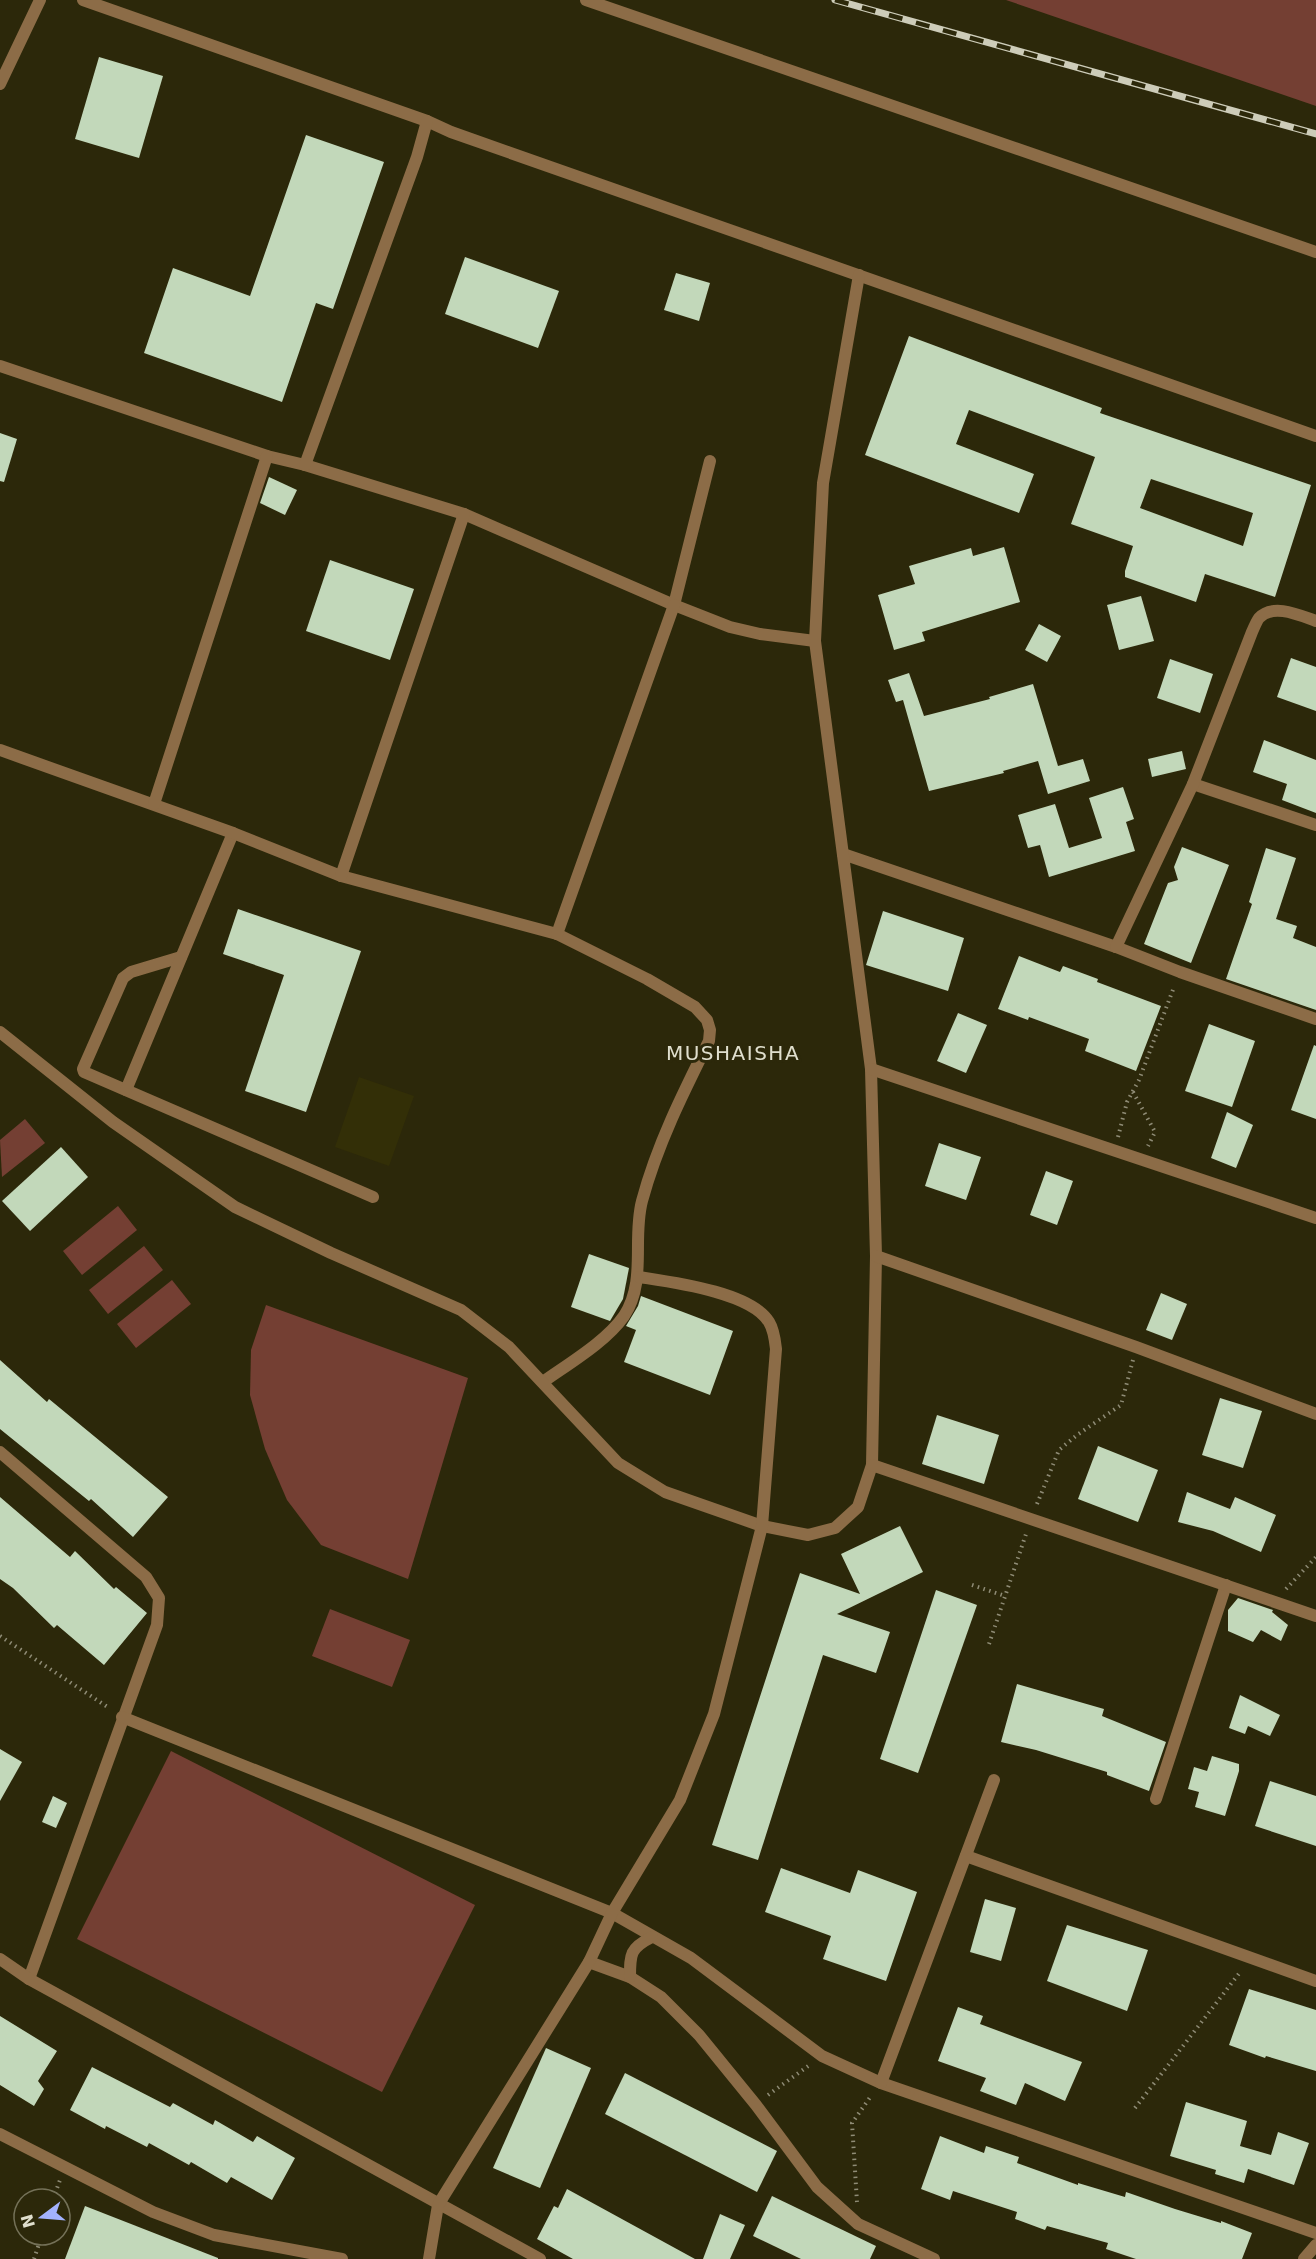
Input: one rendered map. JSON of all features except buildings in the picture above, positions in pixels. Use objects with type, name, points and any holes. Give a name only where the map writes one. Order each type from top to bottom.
[{"type":"street","points":[[0,84],[40,0]]},
{"type":"street","points":[[83,0],[1316,436]]},
{"type":"street","points":[[586,0],[1316,252]]},
{"type":"street","points":[[305,465],[417,157],[427,121]]},
{"type":"street","points":[[0,1032],[113,1122],[235,1207],[331,1253],[461,1310],[509,1347],[618,1463],[665,1492],[762,1526],[808,1535],[835,1528],[858,1507],[872,1466],[876,1256],[871,1069],[815,641],[823,483],[859,275]]},
{"type":"street","points":[[0,366],[267,456],[305,465],[464,514],[730,627],[760,634],[815,641]]},
{"type":"street","points":[[154,804],[267,456]]},
{"type":"street","points":[[557,934],[674,605],[710,461]]},
{"type":"street","points":[[341,876],[464,514]]},
{"type":"street","points":[[1116,947],[1193,784],[1259,618],[1270,611],[1283,611],[1316,621]]},
{"type":"street","points":[[0,765],[5,752],[233,832],[341,876],[557,934],[646,979],[695,1007],[707,1020],[710,1030],[709,1041],[672,1117],[654,1161],[641,1203],[637,1243],[639,1277],[625,1314],[584,1352],[543,1382]]},
{"type":"street","points":[[1193,784],[1316,825]]},
{"type":"street","points":[[126,1090],[233,832]]},
{"type":"street","points":[[843,854],[1116,947],[1179,972],[1316,1019]]},
{"type":"street","points":[[181,957],[131,972],[123,978],[83,1069],[87,1075],[373,1197]]},
{"type":"street","points":[[871,1069],[1316,1218]]},
{"type":"street","points":[[876,1256],[1136,1347],[1316,1414]]},
{"type":"street","points":[[429,2259],[438,2205],[589,1962],[612,1914],[680,1800],[714,1714],[762,1526],[776,1349],[769,1321],[760,1311],[746,1302],[680,1283],[639,1277]]},
{"type":"street","points":[[0,1452],[146,1577],[159,1598],[157,1625],[29,1979]]},
{"type":"street","points":[[872,1466],[1316,1616]]},
{"type":"street","points":[[1156,1799],[1226,1585]]},
{"type":"street","points":[[122,1717],[612,1914],[691,1958],[822,2056],[881,2083],[1316,2234]]},
{"type":"street","points":[[881,2083],[994,1780]]},
{"type":"street","points":[[966,1856],[1316,1981]]},
{"type":"street","points":[[630,1977],[630,1958],[638,1944],[652,1937]]},
{"type":"street","points":[[0,1959],[29,1979],[540,2259]]},
{"type":"street","points":[[589,1962],[630,1977],[661,1996],[699,2035],[756,2105],[817,2187],[858,2224],[934,2259]]},
{"type":"street","points":[[0,2134],[153,2212],[214,2235],[342,2259]]},
{"type":"street","points":[[1304,2259],[1316,2245]]},
{"type":"path","points":[[1117,1152],[1116,1144],[1120,1124],[1179,972]]},
{"type":"path","points":[[1133,1091],[1155,1132],[1141,1160]]},
{"type":"path","points":[[989,1644],[1030,1519],[1059,1450],[1121,1405],[1136,1347]]},
{"type":"path","points":[[1274,1602],[1316,1557]]},
{"type":"path","points":[[972,1585],[1005,1596]]},
{"type":"path","points":[[0,1636],[122,1717]]},
{"type":"path","points":[[1135,2108],[1250,1958]]},
{"type":"path","points":[[756,2105],[822,2056]]},
{"type":"path","points":[[858,2224],[852,2123],[881,2083]]},
{"type":"shaded area","points":[[1006,0],[1316,0],[1316,106]]},
{"type":"shaded area","points":[[359,1077],[414,1096],[389,1166],[335,1147]]},
{"type":"shaded area","points":[[25,1119],[45,1143],[2,1177],[0,1140]]},
{"type":"shaded area","points":[[118,1206],[137,1230],[82,1275],[63,1251]]},
{"type":"shaded area","points":[[144,1246],[163,1270],[108,1314],[89,1290]]},
{"type":"shaded area","points":[[172,1280],[191,1304],[136,1348],[117,1324]]},
{"type":"shaded area","points":[[266,1305],[468,1378],[408,1579],[321,1545],[287,1500],[265,1449],[250,1395],[251,1350]]},
{"type":"shaded area","points":[[330,1609],[410,1640],[392,1687],[312,1656]]},
{"type":"shaded area","points":[[171,1751],[475,1905],[382,2092],[77,1939]]},
{"type":"railway","points":[[835,0],[1316,134]]},
{"type":"district","name":"MUSHAISHA","points":[[733,1053]]}]
